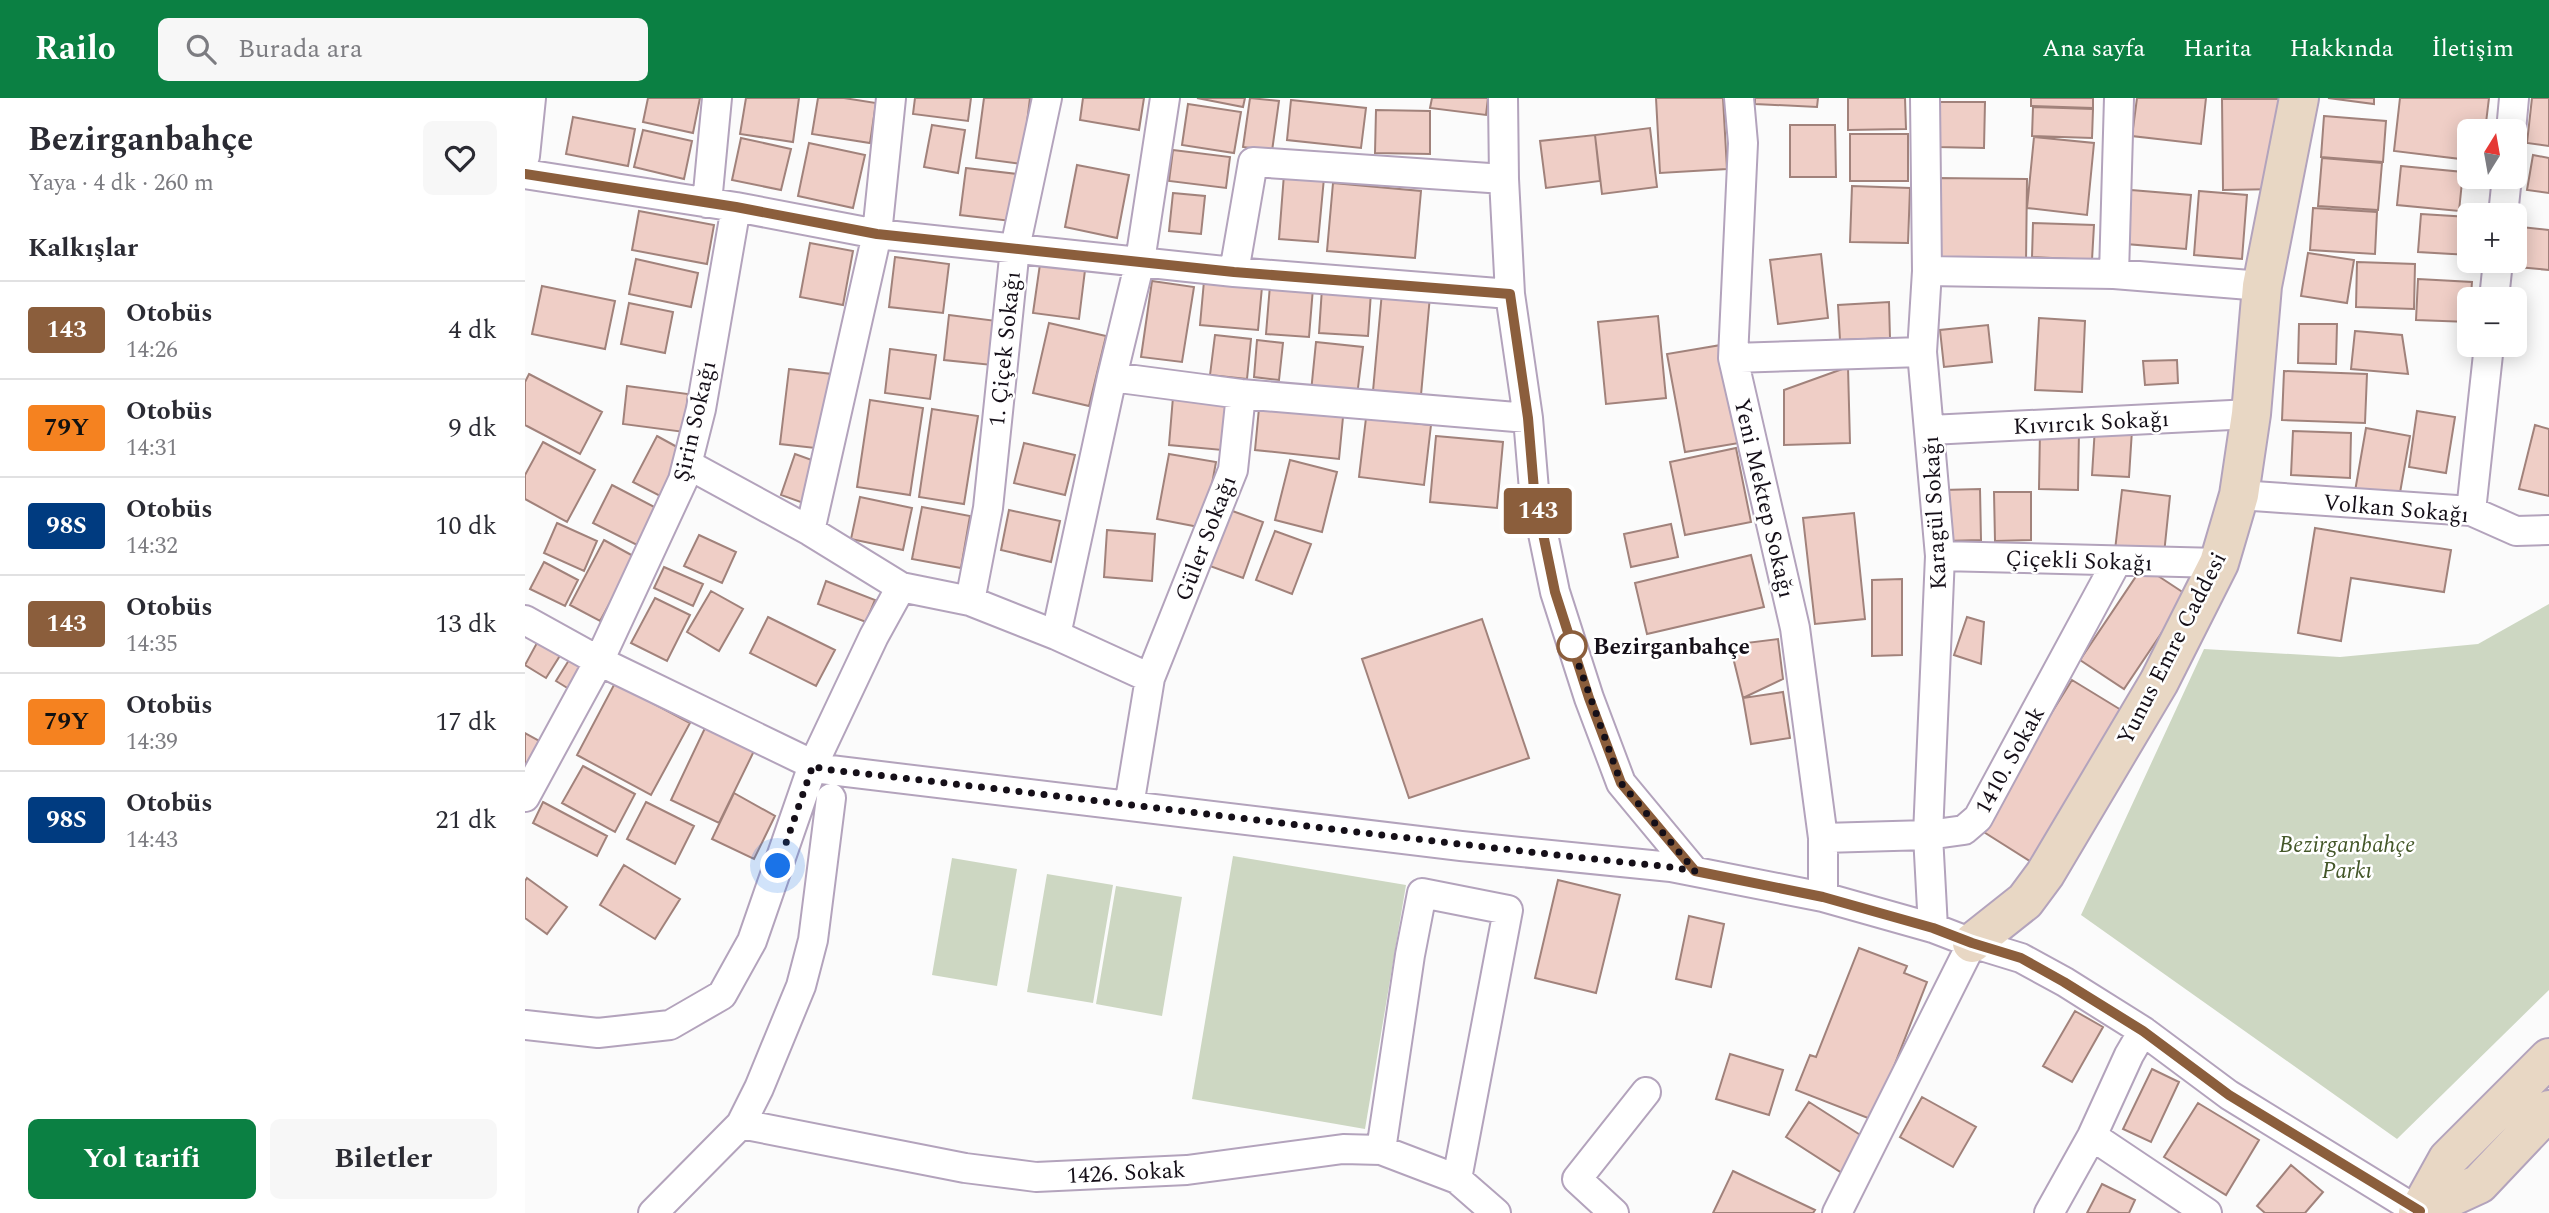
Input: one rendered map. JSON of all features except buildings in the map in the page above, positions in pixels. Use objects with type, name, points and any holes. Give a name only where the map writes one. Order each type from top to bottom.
[{"type":"street","points":[[525,156],[531,98]]},
{"type":"street","points":[[706,203],[716,98]]},
{"type":"street","points":[[810,531],[877,234],[891,98]]},
{"type":"street","name":"1. Çiçek Sokağı","points":[[970,601],[988,508],[1015,248],[1047,98]]},
{"type":"street","points":[[1056,635],[1140,261],[1165,98]]},
{"type":"street","points":[[1503,98],[1510,294],[1528,418],[1534,490],[1555,592],[1589,698],[1621,783],[1695,871]]},
{"type":"street","name":"Yeni Mektep Sokağı","points":[[1739,98],[1743,143],[1733,358],[1795,628],[1823,838],[1823,897]]},
{"type":"street","name":"Karagül Sokağı","points":[[1925,98],[1927,271],[1921,352],[1940,556],[1928,835],[1933,928]]},
{"type":"street","points":[[2113,274],[2119,98]]},
{"type":"street","name":"Yunus Emre Caddesi","points":[[1972,943],[2025,901],[2045,874],[2159,682],[2218,563],[2239,495],[2251,414],[2262,286],[2299,98]]},
{"type":"street","points":[[2512,119],[2514,98]]},
{"type":"street","points":[[1234,272],[1253,162],[1504,179]]},
{"type":"street","points":[[525,174],[736,207],[877,234],[1234,272],[1510,294]]},
{"type":"street","name":"Şirin Sokağı","points":[[525,797],[599,661],[683,480],[701,409],[736,207]]},
{"type":"street","points":[[1927,271],[2113,274],[2262,286]]},
{"type":"street","points":[[1733,358],[1921,352]]},
{"type":"street","points":[[2471,511],[2488,357]]},
{"type":"street","points":[[1112,377],[1241,394],[1528,418]]},
{"type":"street","name":"Güler Sokağı","points":[[1129,806],[1150,678],[1233,470],[1241,394]]},
{"type":"street","name":"Kıvırcık Sokağı","points":[[1930,430],[2251,414]]},
{"type":"street","points":[[687,464],[810,531],[901,587],[970,601],[1056,635],[1150,678]]},
{"type":"street","name":"Volkan Sokağı","points":[[2239,495],[2471,511],[2516,531],[2549,530]]},
{"type":"street","name":"Çiçekli Sokağı","points":[[1940,556],[2218,563]]},
{"type":"street","name":"1410. Sokak","points":[[1823,838],[1928,835],[1964,830],[1978,818],[2117,561]]},
{"type":"street","points":[[525,1025],[598,1033],[670,1025],[722,995],[752,941],[813,765],[874,636],[901,587]]},
{"type":"street","points":[[525,620],[599,661],[822,769],[1461,846],[1671,867],[1823,897],[1933,928],[2021,958],[2064,982],[2143,1031],[2229,1095],[2419,1212]]},
{"type":"street","points":[[653,1213],[741,1124],[801,986],[813,940],[831,798]]},
{"type":"street","points":[[1381,1150],[1422,893],[1508,910],[1457,1179]]},
{"type":"street","points":[[1846,1210],[1972,943]]},
{"type":"street","points":[[2049,1213],[2092,1136],[2129,1055],[2143,1031]]},
{"type":"street","points":[[2419,1212],[2448,1159],[2549,1058]]},
{"type":"street","points":[[1614,1213],[1577,1179],[1646,1092]]},
{"type":"street","points":[[2419,1212],[2479,1184],[2549,1110]]},
{"type":"street","name":"1426. Sokak","points":[[741,1124],[965,1168],[1036,1177],[1187,1170],[1343,1149],[1381,1150],[1457,1179],[1496,1213]]},
{"type":"street","points":[[2092,1136],[2207,1213]]},
{"type":"green space","name":"Bezirganbahçe Parkı","points":[[2549,604],[2549,990],[2397,1139],[2081,915],[2204,649],[2340,657],[2478,644]]},
{"type":"green space","points":[[1233,856],[1406,885],[1365,1129],[1192,1099]]},
{"type":"green space","points":[[952,858],[1017,869],[997,986],[932,975]]},
{"type":"green space","points":[[1047,874],[1113,885],[1093,1003],[1027,992]]},
{"type":"green space","points":[[1116,886],[1182,897],[1162,1016],[1096,1004]]},
{"type":"bus line","name":"143","points":[[525,174],[736,207],[877,234],[1234,272],[1510,294],[1528,418],[1534,490],[1555,592],[1589,698],[1621,783],[1695,871],[1823,897],[1933,928],[2021,958],[2143,1031],[2229,1095],[2420,1211],[2418,1213]]},
{"type":"place","name":"Bezirganbahçe","points":[[1572,646]]},
{"type":"route","points":[[778,866],[813,765],[822,769],[1126,806],[1695,871],[1621,783],[1572,646]]}]
